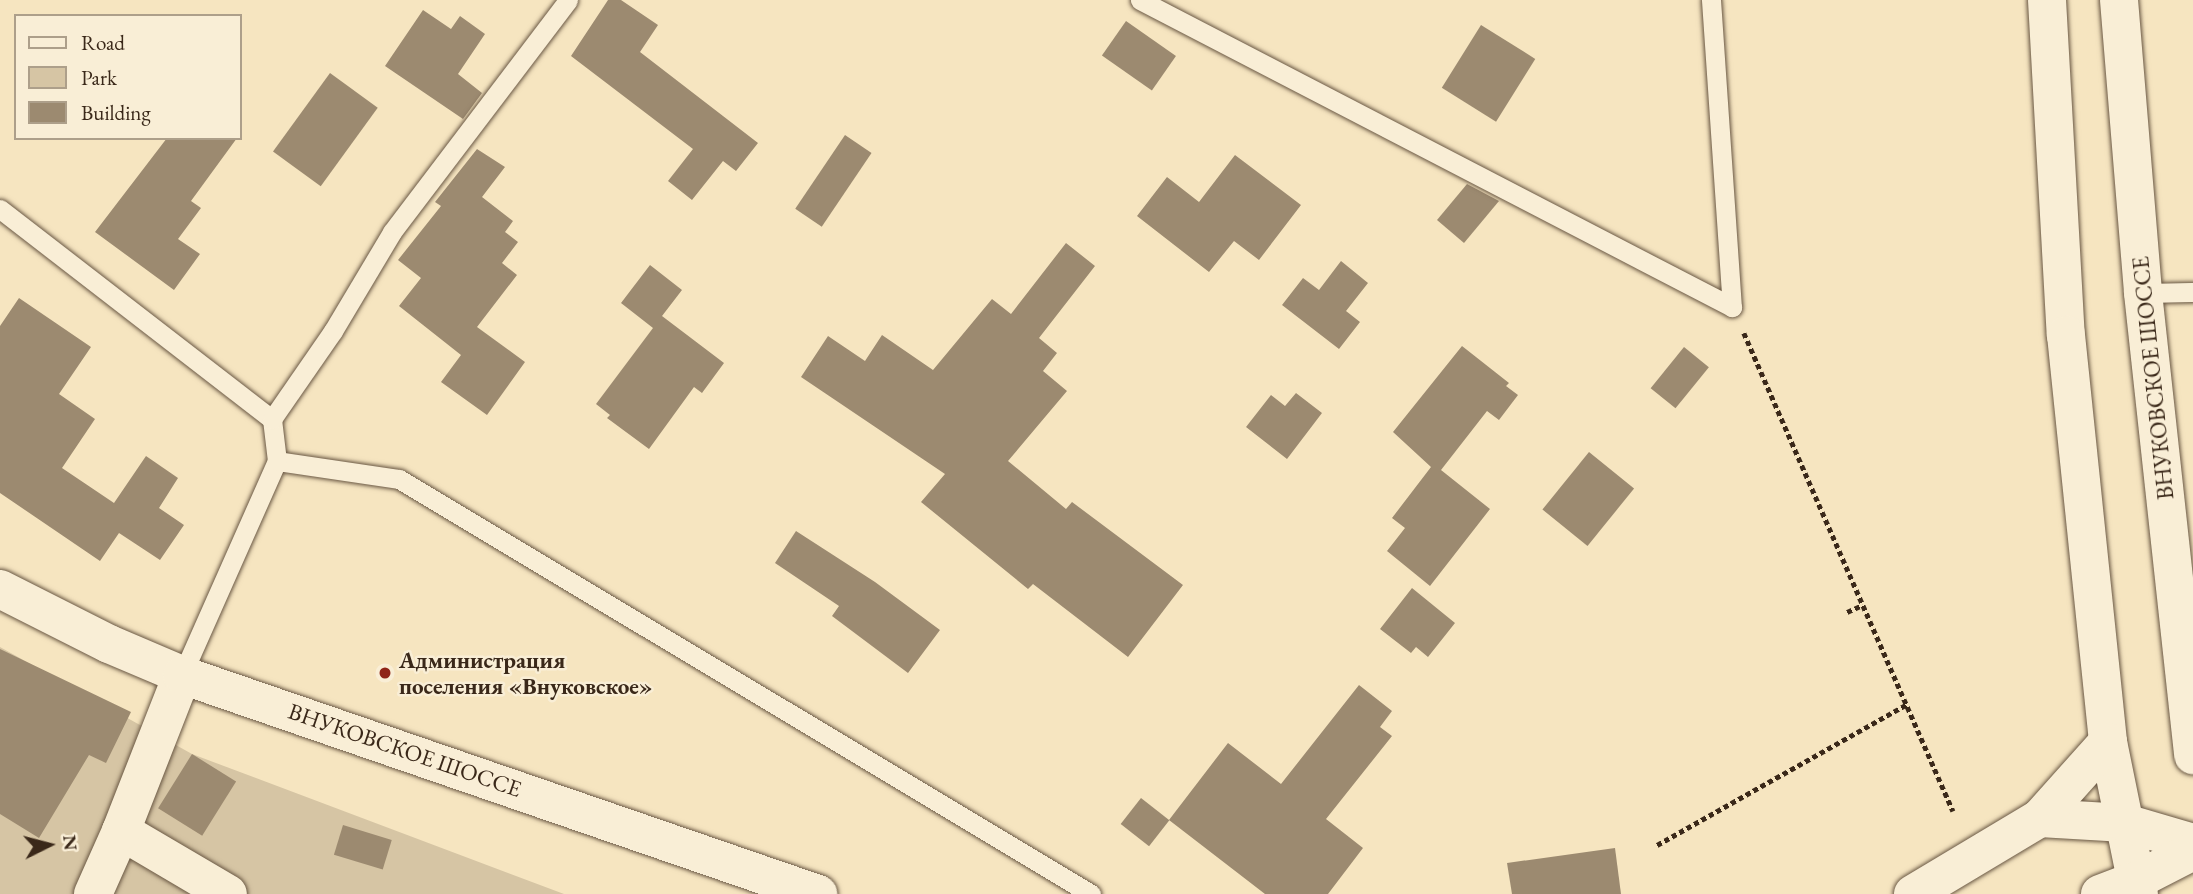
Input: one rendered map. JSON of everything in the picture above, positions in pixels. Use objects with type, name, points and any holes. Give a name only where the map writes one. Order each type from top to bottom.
[{"type":"main road","points":[[2047,0],[2066,335],[2108,742],[2138,887]]},
{"type":"main road","name":"ВНУКОВСКОЕ ШОССЕ","points":[[2119,0],[2143,293],[2193,755]]},
{"type":"main road","name":"ВНУКОВСКОЕ ШОССЕ","points":[[0,589],[98,639],[182,675],[818,894]]},
{"type":"main road","points":[[93,894],[121,831],[182,675]]},
{"type":"main road","points":[[1913,894],[2040,818],[2108,742]]},
{"type":"main road","points":[[2040,818],[2125,823],[2193,843]]},
{"type":"main road","points":[[121,831],[228,894]]},
{"type":"main road","points":[[2100,894],[2138,887],[2193,851]]},
{"type":"lane","points":[[182,675],[277,461],[272,419],[333,331],[392,232],[568,0]]},
{"type":"lane","points":[[1140,0],[1732,307]]},
{"type":"lane","points":[[1711,0],[1732,307]]},
{"type":"lane","points":[[0,209],[272,419]]},
{"type":"lane","points":[[2143,293],[2193,292]]},
{"type":"lane","points":[[277,461],[399,480],[1091,894]]},
{"type":"path","points":[[1732,307],[1953,811]]},
{"type":"path","points":[[1847,612],[1863,605]]},
{"type":"path","points":[[1657,845],[1907,705]]},
{"type":"green space","points":[[0,647],[192,754],[564,894],[0,894]]},
{"type":"building","points":[[608,0],[621,0],[658,25],[640,52],[758,143],[736,171],[723,161],[692,200],[668,181],[693,149],[571,56]]},
{"type":"building","points":[[423,10],[451,29],[460,16],[485,34],[458,74],[482,93],[463,119],[385,66]]},
{"type":"building","points":[[1126,21],[1176,56],[1152,90],[1102,55]]},
{"type":"building","points":[[1481,25],[1535,59],[1496,122],[1442,88]]},
{"type":"building","points":[[330,73],[378,108],[321,186],[273,151]]},
{"type":"building","points":[[845,135],[872,153],[822,227],[795,209]]},
{"type":"building","points":[[165,140],[236,140],[191,201],[201,208],[178,239],[200,254],[174,290],[95,232]]},
{"type":"building","points":[[477,149],[505,167],[482,197],[513,221],[505,232],[518,242],[502,263],[517,275],[477,327],[525,362],[487,415],[441,382],[461,355],[399,306],[421,278],[398,260],[441,206],[435,202]]},
{"type":"building","points":[[1235,155],[1301,205],[1259,260],[1234,241],[1209,272],[1137,216],[1167,177],[1199,202]]},
{"type":"building","points":[[1467,184],[1499,201],[1464,243],[1437,220]]},
{"type":"building","points":[[1066,243],[1095,266],[1039,338],[1057,353],[1043,371],[1067,391],[1008,461],[1066,509],[1072,502],[1183,585],[1128,657],[1033,584],[1028,589],[921,502],[945,474],[801,377],[828,336],[865,361],[882,335],[933,370],[992,299],[1011,314]]},
{"type":"building","points":[[1341,261],[1368,283],[1346,311],[1360,322],[1339,349],[1282,305],[1303,278],[1319,290]]},
{"type":"building","points":[[650,265],[682,290],[662,316],[724,363],[702,393],[694,387],[649,449],[607,418],[610,415],[596,404],[653,328],[621,303]]},
{"type":"building","points":[[19,298],[91,347],[59,394],[95,419],[62,468],[114,503],[146,456],[178,478],[159,508],[184,525],[160,560],[119,533],[100,561],[0,493],[0,326]]},
{"type":"building","points":[[1462,346],[1509,383],[1506,386],[1518,395],[1499,420],[1487,411],[1441,470],[1490,509],[1430,586],[1387,551],[1405,528],[1392,518],[1431,467],[1393,432]]},
{"type":"building","points":[[1684,347],[1709,367],[1676,408],[1651,388]]},
{"type":"building","points":[[1296,393],[1322,413],[1287,459],[1246,427],[1271,395],[1285,406]]},
{"type":"building","points":[[1589,452],[1634,489],[1588,546],[1542,510]]},
{"type":"building","points":[[796,531],[875,582],[940,630],[908,673],[832,616],[839,606],[775,563]]},
{"type":"building","points":[[1412,588],[1455,623],[1428,657],[1416,647],[1411,653],[1380,629]]},
{"type":"building","points":[[0,649],[131,712],[106,763],[89,755],[39,838],[0,814]]},
{"type":"building","points":[[1359,685],[1392,711],[1380,727],[1392,736],[1326,819],[1363,848],[1328,894],[1265,894],[1169,820],[1228,743],[1281,784]]},
{"type":"building","points":[[192,754],[236,782],[202,836],[158,808]]},
{"type":"building","points":[[1141,798],[1169,820],[1149,846],[1121,824]]},
{"type":"building","points":[[343,825],[392,840],[383,870],[334,855]]},
{"type":"building","points":[[1615,848],[1621,894],[1512,894],[1507,863]]},
{"type":"place","name":"Администрация поселения «Внуковское»","points":[[385,673]]}]
